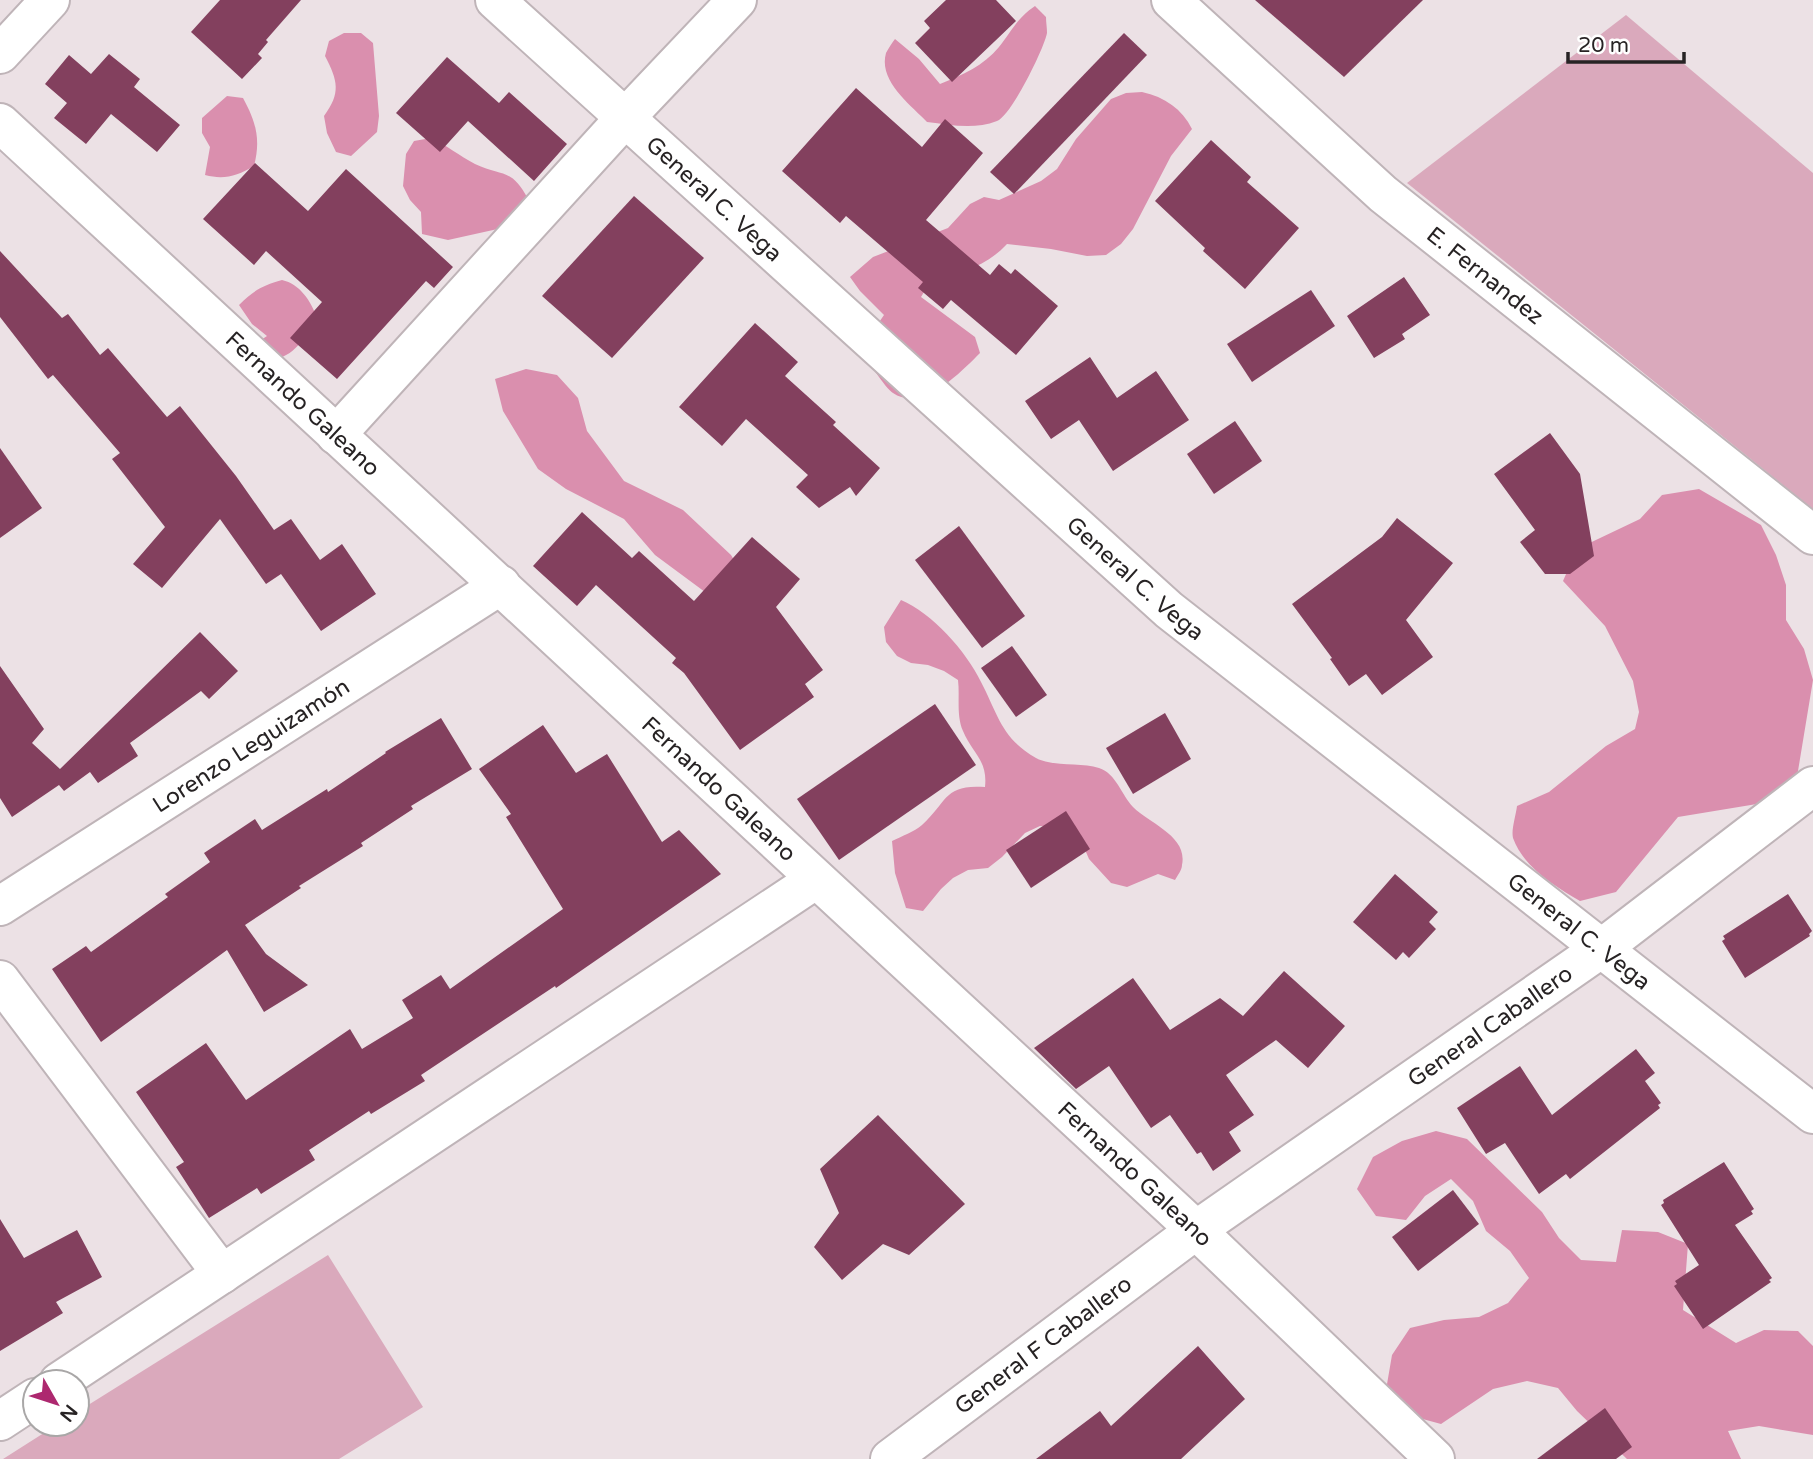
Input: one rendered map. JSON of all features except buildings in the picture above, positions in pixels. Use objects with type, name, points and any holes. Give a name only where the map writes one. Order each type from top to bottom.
[{"type":"street","points":[[0,54],[50,0]]},
{"type":"street","name":"General C. Vega","points":[[495,0],[1169,610],[1813,1114]]},
{"type":"street","points":[[336,435],[625,118],[737,0]]},
{"type":"street","name":"E. Fernandez","points":[[1171,0],[1383,194],[1813,535]]},
{"type":"street","name":"Fernando Galeano","points":[[0,123],[1196,1230],[1435,1459]]},
{"type":"street","name":"Lorenzo Leguizamón","points":[[0,906],[501,585]]},
{"type":"street","name":"General Caballero","points":[[1196,1230],[1602,948],[1813,786]]},
{"type":"street","points":[[81,1368],[815,880]]},
{"type":"street","points":[[0,980],[222,1274]]},
{"type":"street","name":"General F Caballero","points":[[890,1459],[1196,1230]]},
{"type":"street","points":[[0,1421],[21,1407]]},
{"type":"shaded area","points":[[1035,6],[1046,17],[1045,41],[1018,95],[997,121],[971,126],[927,122],[891,83],[885,63],[886,53],[895,39],[919,59],[940,84],[986,60],[1019,20]]},
{"type":"shaded area","points":[[1626,15],[1813,173],[1813,509],[1407,183]]},
{"type":"shaded area","points":[[344,33],[361,33],[373,43],[379,116],[377,132],[351,156],[336,152],[327,133],[324,116],[333,100],[336,87],[325,56],[329,41]]},
{"type":"shaded area","points":[[1142,92],[1172,105],[1192,129],[1171,156],[1133,229],[1121,244],[1106,255],[1087,256],[1007,244],[981,264],[930,282],[921,297],[975,337],[980,353],[952,379],[928,394],[904,398],[893,393],[860,350],[884,315],[850,277],[873,257],[948,228],[970,204],[984,197],[999,200],[1041,181],[1057,169],[1076,139],[1111,99],[1126,93]]},
{"type":"shaded area","points":[[227,96],[243,98],[251,115],[257,139],[254,166],[230,176],[205,175],[210,147],[202,133],[202,118]]},
{"type":"shaded area","points":[[431,138],[475,164],[505,174],[516,182],[528,199],[516,225],[448,240],[422,234],[421,212],[410,200],[403,186],[406,154],[414,141]]},
{"type":"shaded area","points":[[282,280],[294,285],[304,294],[317,318],[305,337],[290,353],[276,359],[258,342],[267,336],[252,324],[239,305],[259,289]]},
{"type":"shaded area","points":[[526,369],[557,375],[578,398],[587,431],[624,481],[683,510],[731,555],[748,583],[732,612],[655,555],[624,519],[566,489],[538,469],[503,411],[495,379]]},
{"type":"shaded area","points":[[1699,489],[1761,525],[1776,555],[1786,585],[1786,620],[1804,649],[1813,680],[1797,777],[1775,801],[1678,817],[1616,892],[1580,901],[1541,875],[1518,849],[1513,838],[1517,806],[1549,792],[1606,746],[1635,729],[1639,712],[1633,681],[1605,626],[1563,581],[1577,549],[1640,519],[1662,495]]},
{"type":"shaded area","points":[[901,600],[936,623],[967,658],[1002,725],[1024,750],[1043,761],[1092,766],[1105,771],[1133,807],[1174,838],[1182,855],[1182,867],[1175,880],[1158,874],[1127,887],[1111,883],[1089,859],[1083,845],[1056,827],[1040,826],[1025,833],[988,868],[968,870],[953,878],[923,911],[906,908],[895,873],[892,841],[922,825],[954,791],[985,787],[985,778],[982,763],[961,725],[958,680],[944,671],[911,663],[897,656],[886,642],[884,627]]},
{"type":"shaded area","points":[[1436,1131],[1467,1139],[1542,1212],[1559,1238],[1581,1260],[1616,1262],[1622,1230],[1658,1232],[1688,1244],[1683,1310],[1736,1343],[1764,1330],[1798,1331],[1813,1346],[1813,1435],[1759,1426],[1728,1431],[1741,1459],[1627,1459],[1577,1411],[1558,1388],[1527,1381],[1493,1389],[1441,1424],[1408,1415],[1386,1390],[1392,1355],[1410,1328],[1444,1320],[1479,1317],[1508,1303],[1529,1278],[1510,1251],[1486,1231],[1473,1201],[1451,1179],[1425,1196],[1406,1220],[1376,1216],[1357,1189],[1373,1157],[1402,1141]]},
{"type":"shaded area","points":[[328,1255],[423,1407],[339,1459],[3,1459],[36,1438],[91,1438],[91,1403]]}]
